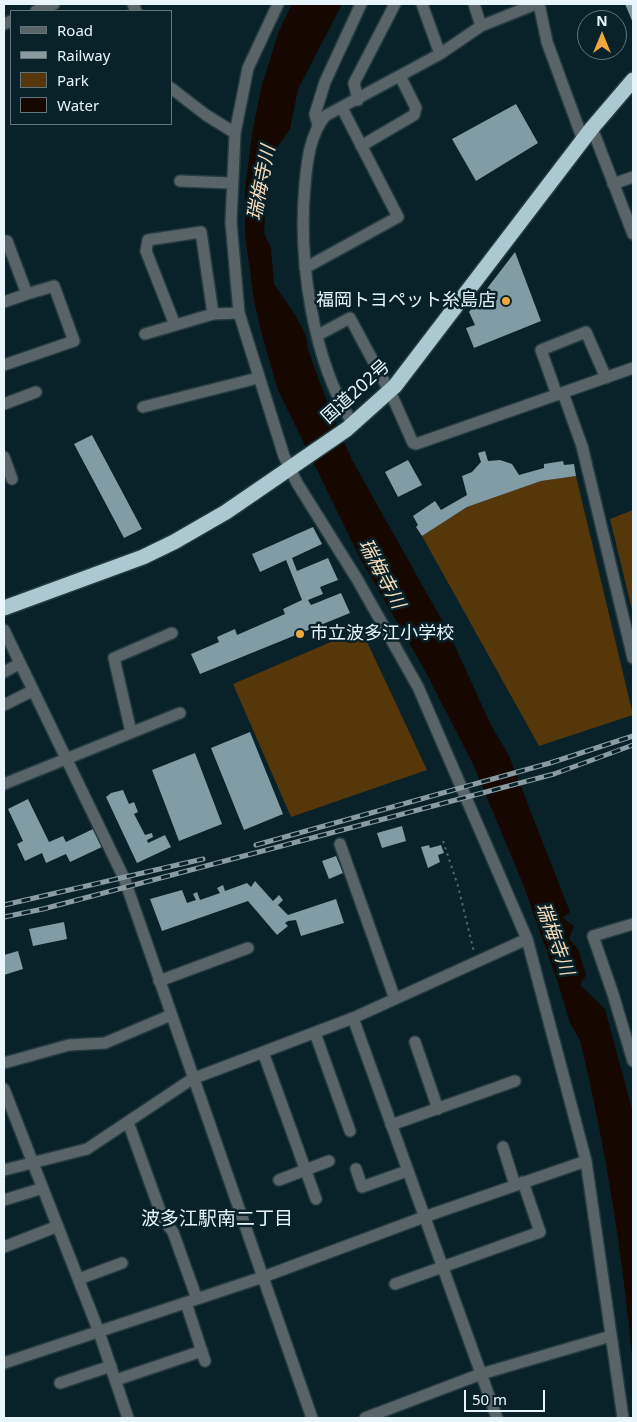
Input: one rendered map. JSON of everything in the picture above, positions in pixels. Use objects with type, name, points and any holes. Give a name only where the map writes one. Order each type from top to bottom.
[{"type":"highway","name":"国道202号","points":[[4,608],[143,557],[174,542],[210,522],[304,460],[350,426],[389,393],[466,296],[588,134],[633,80]]},
{"type":"street","points":[[39,10],[54,4]]},
{"type":"street","points":[[278,4],[248,68],[235,133],[231,183],[231,222],[239,313],[284,456],[297,483],[357,579],[418,687],[527,940],[586,1160],[623,1418]]},
{"type":"street","points":[[318,125],[315,114],[325,82],[361,4]]},
{"type":"street","points":[[358,100],[354,84],[395,4]]},
{"type":"street","points":[[422,4],[440,54]]},
{"type":"street","points":[[474,4],[482,26]]},
{"type":"street","points":[[350,426],[326,365],[308,298],[302,233],[307,164],[318,125],[325,116],[358,100],[440,54],[482,26],[537,4],[548,42],[588,134],[613,184],[633,234]]},
{"type":"street","points":[[362,146],[414,115],[416,108],[400,76]]},
{"type":"street","points":[[172,89],[206,115],[235,133]]},
{"type":"street","points":[[306,268],[398,217],[342,108]]},
{"type":"street","points":[[613,184],[633,177]]},
{"type":"street","points":[[180,181],[231,183]]},
{"type":"street","points":[[175,325],[146,251],[148,240],[201,232],[213,314]]},
{"type":"street","points":[[4,242],[7,241],[27,294]]},
{"type":"street","points":[[4,302],[54,286],[74,341],[4,365]]},
{"type":"street","points":[[145,334],[213,314],[239,313]]},
{"type":"street","points":[[318,335],[350,318],[389,393],[412,443],[416,444],[633,368]]},
{"type":"street","points":[[606,378],[586,332],[541,350],[582,446],[633,658]]},
{"type":"street","points":[[143,407],[258,378]]},
{"type":"street","points":[[4,404],[36,392]]},
{"type":"street","points":[[4,457],[12,480]]},
{"type":"street","points":[[4,630],[32,691],[122,872],[192,1079],[312,1418]]},
{"type":"street","points":[[130,732],[114,658],[172,633]]},
{"type":"street","points":[[4,672],[19,664]]},
{"type":"street","points":[[4,705],[32,691]]},
{"type":"street","points":[[4,784],[180,713]]},
{"type":"street","points":[[340,844],[395,999]]},
{"type":"street","points":[[633,924],[593,936],[633,1061]]},
{"type":"street","points":[[4,1170],[32,1161],[88,1149],[192,1079],[353,1018],[527,940]]},
{"type":"street","points":[[159,981],[248,948]]},
{"type":"street","points":[[4,1063],[69,1045],[105,1043],[171,1015]]},
{"type":"street","points":[[353,1018],[497,1418]]},
{"type":"street","points":[[315,1033],[350,1131]]},
{"type":"street","points":[[415,1042],[438,1109]]},
{"type":"street","points":[[263,1052],[316,1200]]},
{"type":"street","points":[[391,1125],[516,1081]]},
{"type":"street","points":[[4,1089],[99,1332],[128,1418]]},
{"type":"street","points":[[116,1380],[204,1356],[192,1301],[173,1232],[163,1219],[128,1122]]},
{"type":"street","points":[[395,1284],[540,1232],[503,1147]]},
{"type":"street","points":[[4,1364],[263,1277],[424,1217],[586,1160]]},
{"type":"street","points":[[279,1180],[329,1161]]},
{"type":"street","points":[[356,1169],[362,1187],[407,1171]]},
{"type":"street","points":[[4,1200],[43,1188]]},
{"type":"street","points":[[4,1247],[58,1226]]},
{"type":"street","points":[[79,1279],[122,1264]]},
{"type":"street","points":[[365,1418],[481,1374],[610,1336]]},
{"type":"street","points":[[60,1383],[111,1366]]},
{"type":"path","points":[[443,841],[458,886],[477,962]]},
{"type":"green space","points":[[576,476],[633,715],[539,746],[422,536],[467,507],[541,481]]},
{"type":"green space","points":[[633,510],[633,614],[610,519]]},
{"type":"green space","points":[[361,629],[427,770],[291,817],[233,684]]},
{"type":"water","name":"瑞梅寺川","points":[[292,4],[342,4],[298,89],[290,129],[269,159],[264,233],[271,248],[274,284],[296,316],[306,336],[308,350],[327,402],[352,460],[448,631],[490,723],[509,756],[570,912],[563,918],[574,926],[569,938],[579,951],[586,975],[580,985],[605,1009],[633,1113],[633,1366],[624,1284],[606,1162],[580,1040],[570,1023],[523,884],[473,764],[422,665],[361,560],[278,390],[262,335],[254,301],[245,234],[245,190],[253,128],[262,85],[279,31]]},
{"type":"building","points":[[625,4],[633,4],[633,23]]},
{"type":"building","points":[[516,104],[538,143],[476,181],[452,139]]},
{"type":"building","name":"福岡トヨペット糸島店","points":[[515,252],[541,321],[474,348],[466,328],[475,325],[469,312]]},
{"type":"building","points":[[92,435],[142,529],[124,538],[74,444]]},
{"type":"building","points":[[485,451],[488,461],[500,460],[512,464],[519,475],[544,468],[544,464],[563,461],[564,465],[574,464],[576,476],[541,481],[467,507],[422,536],[416,527],[418,525],[413,516],[435,501],[441,510],[467,495],[462,476],[472,472],[481,462],[478,453]]},
{"type":"building","points":[[408,460],[422,485],[398,497],[385,472]]},
{"type":"building","points":[[313,527],[322,544],[292,558],[297,571],[328,558],[338,580],[320,587],[323,594],[308,600],[311,605],[341,593],[350,613],[200,674],[191,654],[219,642],[217,637],[235,629],[237,635],[285,614],[283,609],[302,600],[286,560],[260,572],[252,554]]},
{"type":"building","points":[[250,732],[283,814],[244,830],[211,748]]},
{"type":"building","points":[[195,753],[222,824],[179,841],[152,770]]},
{"type":"building","points":[[123,790],[129,804],[134,802],[138,812],[134,814],[145,835],[152,833],[153,837],[147,840],[148,843],[165,835],[171,847],[137,863],[106,797],[111,793]]},
{"type":"building","points":[[28,799],[49,842],[63,836],[66,842],[95,828],[104,846],[70,862],[66,854],[46,863],[42,853],[25,861],[17,844],[23,841],[8,809]]},
{"type":"building","points":[[402,826],[406,841],[382,848],[377,833]]},
{"type":"building","points":[[429,845],[430,848],[441,845],[444,853],[438,855],[440,862],[428,868],[421,847]]},
{"type":"building","points":[[336,856],[343,873],[329,879],[322,861]]},
{"type":"building","points":[[255,881],[273,901],[279,895],[283,900],[278,905],[288,915],[336,899],[344,923],[301,936],[296,920],[288,921],[285,923],[288,926],[277,935],[248,901],[162,931],[150,899],[182,890],[187,903],[196,900],[193,894],[197,892],[200,900],[220,893],[217,888],[223,885],[225,891],[247,883],[251,887]]},
{"type":"building","points":[[64,922],[67,939],[33,946],[29,929]]},
{"type":"building","points":[[18,951],[23,969],[4,975],[4,955]]},
{"type":"railway","points":[[256,845],[550,763],[633,736]]},
{"type":"railway","points":[[4,917],[43,909],[554,774],[633,745]]},
{"type":"railway","points":[[4,905],[203,859]]},
{"type":"place","name":"福岡トヨペット糸島店","points":[[506,301]]},
{"type":"place","name":"市立波多江小学校","points":[[300,634]]},
{"type":"district","name":"波多江駅南二丁目","points":[[217,1220]]}]
